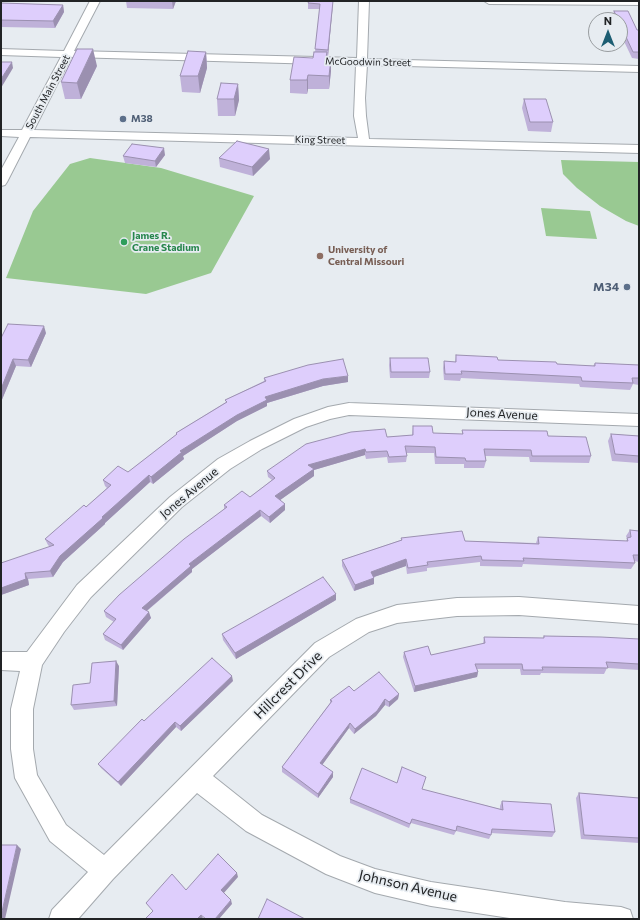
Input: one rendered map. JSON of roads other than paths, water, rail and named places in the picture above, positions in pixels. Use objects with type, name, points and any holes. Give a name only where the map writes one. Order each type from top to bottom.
[{"type":"street","name":"South Main Street","points":[[1,182],[95,1]]},
{"type":"street","points":[[364,1],[360,116],[364,141]]},
{"type":"street","points":[[489,1],[600,3],[639,2]]},
{"type":"street","name":"McGoodwin Street","points":[[1,52],[639,69]]},
{"type":"street","name":"King Street","points":[[1,133],[639,149]]},
{"type":"street","name":"Jones Avenue","points":[[105,871],[58,833],[26,778],[22,749],[22,709],[32,662],[84,591],[176,502],[224,464],[300,423],[328,413],[349,409],[639,420]]},
{"type":"street","name":"Hillcrest Drive","points":[[61,919],[105,871],[322,650],[363,625],[397,614],[457,607],[519,606],[639,615]]},
{"type":"street","points":[[1,661],[32,662]]},
{"type":"street","name":"Johnson Avenue","points":[[197,778],[254,823],[334,866],[375,882],[431,894],[565,914],[621,919]]},
{"type":"place","name":"M38","points":[[123,119]]},
{"type":"place","name":"James R. Crane Stadium","points":[[124,242]]},
{"type":"place","name":"University of Central Missouri","points":[[320,256]]},
{"type":"place","name":"M34","points":[[627,287]]}]
